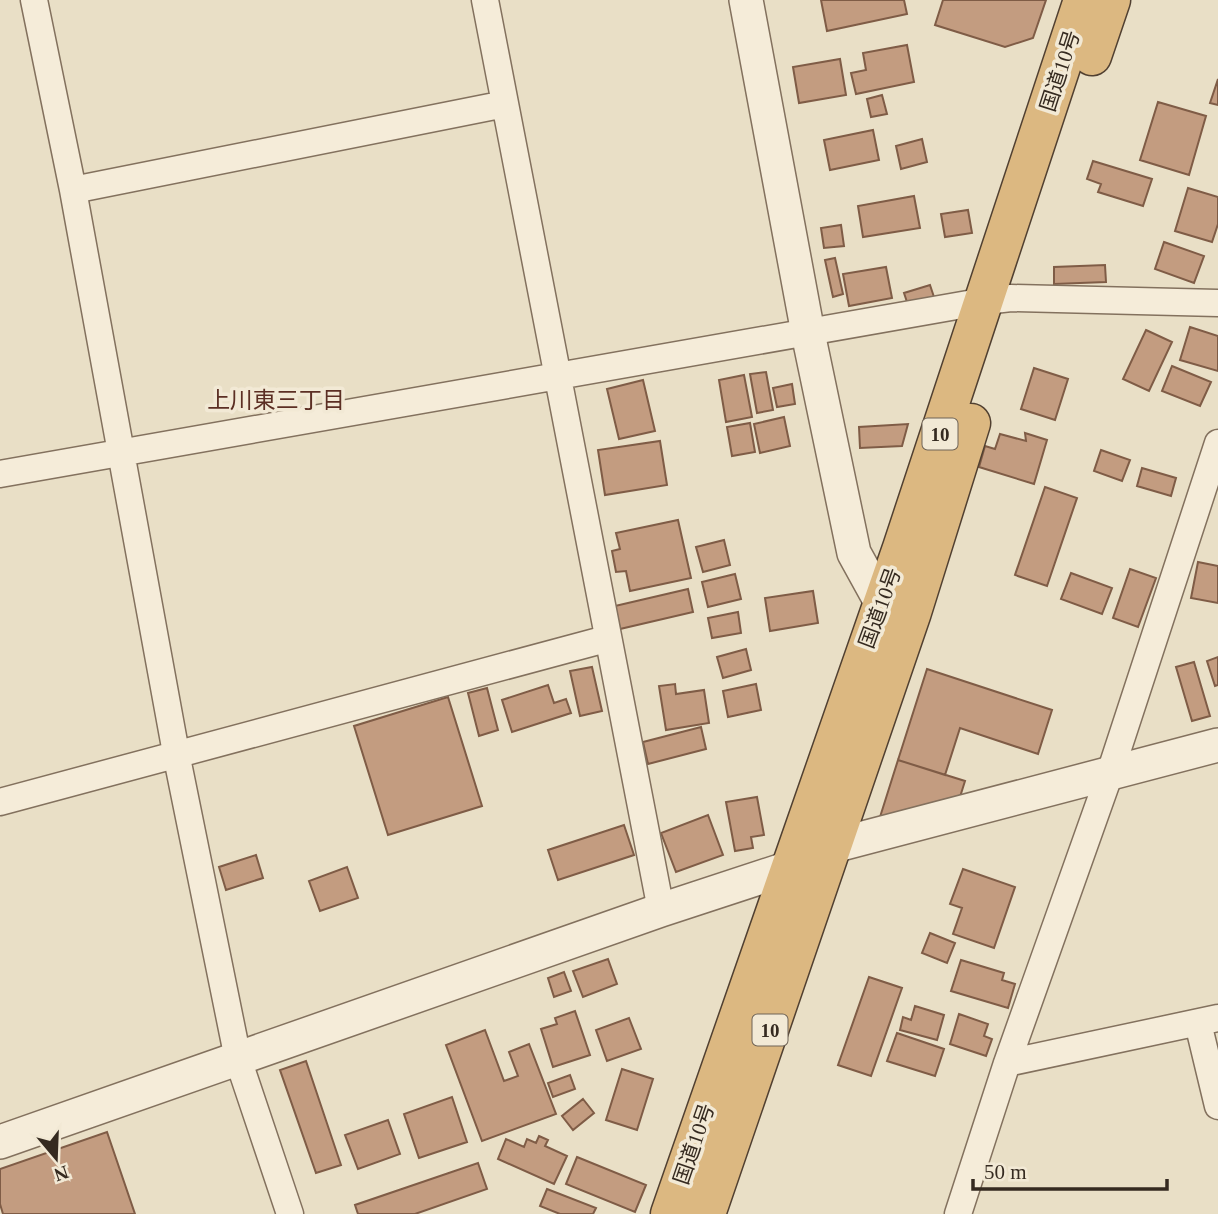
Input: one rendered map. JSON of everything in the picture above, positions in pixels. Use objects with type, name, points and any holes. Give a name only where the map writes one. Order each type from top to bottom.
[{"type":"highway","name":"国道10号","points":[[998,299],[1083,0]]},
{"type":"highway","name":"国道10号","points":[[670,1214],[792,867],[896,607],[998,299],[1111,0]]},
{"type":"highway","name":"国道10号","points":[[706,1214],[833,846],[896,607]]},
{"type":"street","points":[[34,0],[73,190],[176,753],[238,1059],[290,1214]]},
{"type":"street","points":[[485,0],[606,639],[661,910]]},
{"type":"street","points":[[746,0],[808,332],[854,553],[896,607]]},
{"type":"street","points":[[73,190],[505,104]]},
{"type":"street","points":[[0,474],[998,299],[1218,303]]},
{"type":"street","points":[[958,1214],[1007,1063],[1109,776],[1218,443]]},
{"type":"street","points":[[0,802],[606,639]]},
{"type":"street","points":[[0,1142],[661,910],[792,867],[833,846],[1218,746]]},
{"type":"street","points":[[1007,1063],[1208,1020],[1218,1106]]},
{"type":"building","points":[[821,0],[904,0],[907,14],[827,31]]},
{"type":"building","points":[[943,0],[1046,0],[1033,38],[1005,47],[935,25]]},
{"type":"building","points":[[907,45],[914,82],[856,94],[851,73],[866,70],[863,53]]},
{"type":"building","points":[[840,59],[846,95],[799,103],[793,67]]},
{"type":"building","points":[[1218,79],[1218,105],[1210,103]]},
{"type":"building","points":[[882,95],[887,114],[871,117],[867,99]]},
{"type":"building","points":[[1158,102],[1206,116],[1189,175],[1140,160]]},
{"type":"building","points":[[873,130],[879,160],[830,170],[824,140]]},
{"type":"building","points":[[922,139],[927,162],[901,169],[896,146]]},
{"type":"building","points":[[1093,161],[1152,179],[1143,206],[1098,192],[1101,184],[1087,179]]},
{"type":"building","points":[[1188,188],[1218,197],[1218,224],[1212,242],[1175,231]]},
{"type":"building","points":[[914,196],[920,228],[863,237],[858,206]]},
{"type":"building","points":[[968,210],[972,233],[945,237],[941,214]]},
{"type":"building","points":[[841,225],[844,246],[824,248],[821,228]]},
{"type":"building","points":[[1164,242],[1204,256],[1194,283],[1155,269]]},
{"type":"building","points":[[835,258],[843,294],[833,297],[825,260]]},
{"type":"building","points":[[1105,265],[1106,282],[1054,284],[1054,267]]},
{"type":"building","points":[[886,267],[892,298],[849,306],[843,274]]},
{"type":"building","points":[[930,285],[934,297],[908,305],[904,293]]},
{"type":"building","points":[[1190,327],[1218,336],[1218,371],[1180,360]]},
{"type":"building","points":[[1146,330],[1172,342],[1149,391],[1123,379]]},
{"type":"building","points":[[1172,366],[1211,382],[1200,406],[1162,391]]},
{"type":"building","points":[[1034,368],[1068,379],[1055,420],[1021,409]]},
{"type":"building","points":[[766,372],[773,410],[757,413],[750,374]]},
{"type":"building","points":[[744,375],[752,417],[726,422],[719,380]]},
{"type":"building","points":[[643,380],[655,431],[619,439],[607,389]]},
{"type":"building","points":[[792,384],[795,404],[777,407],[773,388]]},
{"type":"building","points":[[784,417],[790,446],[760,453],[754,424]]},
{"type":"building","points":[[750,423],[755,452],[732,456],[727,427]]},
{"type":"building","points":[[908,424],[902,446],[860,448],[859,427]]},
{"type":"building","points":[[1025,433],[1047,440],[1034,484],[979,467],[985,446],[995,449],[1000,434],[1026,441]]},
{"type":"building","points":[[660,441],[667,485],[605,495],[598,450]]},
{"type":"building","points":[[1101,450],[1130,460],[1122,481],[1094,471]]},
{"type":"building","points":[[1142,468],[1176,478],[1171,496],[1137,486]]},
{"type":"building","points":[[1045,487],[1077,498],[1047,586],[1015,575]]},
{"type":"building","points":[[678,520],[691,578],[630,591],[626,571],[616,572],[612,551],[620,549],[616,533]]},
{"type":"building","points":[[724,540],[730,565],[703,572],[696,547]]},
{"type":"building","points":[[1198,562],[1218,566],[1218,603],[1191,598]]},
{"type":"building","points":[[1130,569],[1156,578],[1138,627],[1113,618]]},
{"type":"building","points":[[1071,573],[1112,588],[1102,614],[1061,599]]},
{"type":"building","points":[[735,574],[741,599],[708,607],[702,582]]},
{"type":"building","points":[[688,589],[693,612],[620,629],[615,606]]},
{"type":"building","points":[[813,591],[818,623],[770,631],[765,598]]},
{"type":"building","points":[[738,612],[741,633],[712,638],[708,618]]},
{"type":"building","points":[[746,649],[751,670],[723,678],[717,657]]},
{"type":"building","points":[[1218,657],[1218,685],[1215,686],[1207,661]]},
{"type":"building","points":[[1194,662],[1210,716],[1192,721],[1176,667]]},
{"type":"building","points":[[592,667],[602,711],[580,716],[570,671]]},
{"type":"building","points":[[927,669],[1052,710],[1038,754],[960,728],[945,775],[898,760]]},
{"type":"building","points":[[675,684],[676,694],[704,690],[709,723],[666,730],[659,686]]},
{"type":"building","points":[[756,684],[761,710],[728,717],[723,691]]},
{"type":"building","points":[[548,685],[554,703],[566,699],[571,713],[512,732],[502,700]]},
{"type":"building","points":[[487,688],[498,730],[479,736],[468,693]]},
{"type":"building","points":[[448,697],[482,806],[388,835],[354,726]]},
{"type":"building","points":[[701,727],[706,749],[648,764],[643,742]]},
{"type":"building","points":[[898,760],[965,781],[960,797],[880,817]]},
{"type":"building","points":[[757,797],[764,835],[751,837],[753,848],[735,851],[726,802]]},
{"type":"building","points":[[708,815],[723,855],[676,872],[661,833]]},
{"type":"building","points":[[624,825],[634,855],[558,880],[548,850]]},
{"type":"building","points":[[256,855],[263,878],[226,890],[219,867]]},
{"type":"building","points":[[347,867],[358,898],[320,911],[309,881]]},
{"type":"building","points":[[963,869],[1015,887],[994,948],[953,934],[962,908],[950,904]]},
{"type":"building","points":[[930,933],[955,943],[947,963],[922,953]]},
{"type":"building","points":[[608,959],[617,984],[583,997],[573,971]]},
{"type":"building","points":[[961,960],[1004,973],[1002,980],[1015,984],[1008,1008],[951,991]]},
{"type":"building","points":[[564,972],[571,991],[554,997],[548,978]]},
{"type":"building","points":[[869,977],[902,988],[871,1076],[838,1065]]},
{"type":"building","points":[[915,1006],[944,1015],[937,1040],[900,1030],[903,1017],[911,1020]]},
{"type":"building","points":[[575,1011],[590,1055],[553,1067],[541,1029],[557,1024],[555,1018]]},
{"type":"building","points":[[959,1014],[988,1024],[984,1036],[992,1039],[986,1056],[950,1044]]},
{"type":"building","points":[[629,1018],[641,1049],[607,1061],[596,1030]]},
{"type":"building","points":[[485,1030],[504,1081],[518,1076],[509,1052],[529,1044],[556,1114],[482,1141],[446,1045]]},
{"type":"building","points":[[897,1033],[944,1049],[935,1076],[887,1061]]},
{"type":"building","points":[[306,1061],[341,1165],[316,1173],[280,1070]]},
{"type":"building","points":[[622,1069],[653,1079],[637,1130],[606,1120]]},
{"type":"building","points":[[570,1075],[575,1089],[553,1097],[548,1083]]},
{"type":"building","points":[[452,1097],[467,1142],[419,1158],[404,1114]]},
{"type":"building","points":[[583,1099],[594,1113],[573,1130],[562,1116]]},
{"type":"building","points":[[388,1120],[400,1154],[358,1169],[345,1135]]},
{"type":"building","points":[[107,1132],[135,1214],[3,1214],[0,1204],[0,1169]]},
{"type":"building","points":[[539,1136],[548,1140],[545,1146],[567,1156],[554,1184],[498,1159],[506,1139],[524,1147],[527,1139],[536,1143]]},
{"type":"building","points":[[577,1157],[646,1185],[635,1212],[566,1184]]},
{"type":"building","points":[[478,1163],[487,1189],[415,1214],[358,1214],[355,1205]]},
{"type":"building","points":[[547,1189],[596,1208],[593,1214],[560,1214],[540,1206]]},
{"type":"district","name":"上川東三丁目","points":[[276,400]]}]
